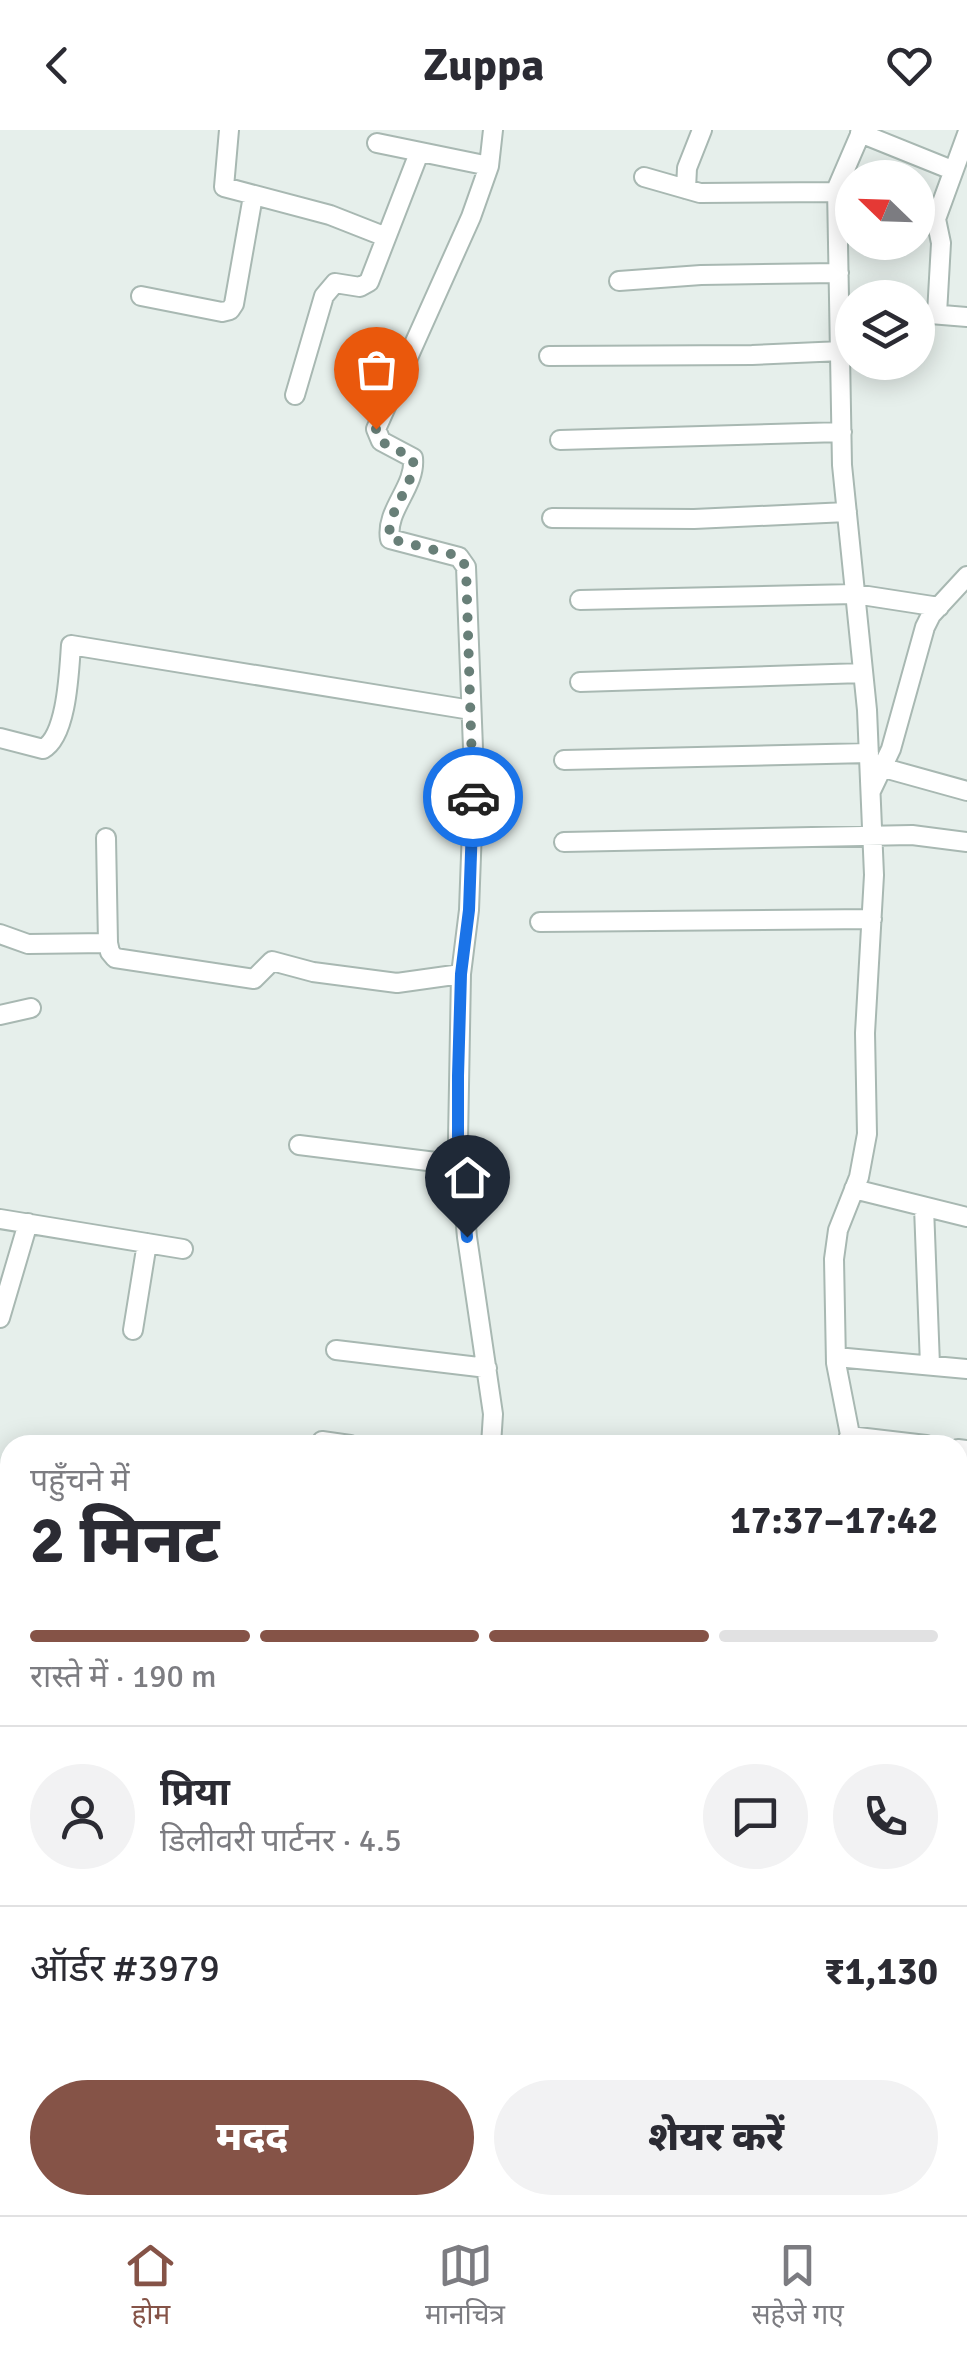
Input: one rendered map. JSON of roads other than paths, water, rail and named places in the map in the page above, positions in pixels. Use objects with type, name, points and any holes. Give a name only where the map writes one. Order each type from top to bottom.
[{"type":"street","points":[[230,130],[224,186],[330,215],[386,237]]},
{"type":"street","points":[[492,1435],[493,1414],[460,1166],[461,974],[469,910],[474,774],[466,567],[459,556],[390,539],[390,522],[412,475],[413,458],[380,441],[376,429],[470,217],[489,166],[493,130]]},
{"type":"street","points":[[686,189],[687,168],[702,130]]},
{"type":"street","points":[[847,160],[861,132],[952,170]]},
{"type":"street","points":[[935,202],[967,134]]},
{"type":"street","points":[[377,143],[489,166]]},
{"type":"street","points":[[295,395],[324,296],[335,284],[365,286],[418,153]]},
{"type":"street","points":[[644,176],[686,189],[728,194],[835,198]]},
{"type":"street","points":[[142,296],[222,312],[230,310],[253,196]]},
{"type":"street","points":[[935,232],[941,243],[937,314],[967,316]]},
{"type":"street","points":[[839,260],[840,280]]},
{"type":"street","points":[[619,281],[839,272]]},
{"type":"street","points":[[549,356],[752,356],[835,350]]},
{"type":"street","points":[[842,380],[847,512],[863,673],[872,836],[865,1033],[867,1134],[854,1189],[838,1230],[834,1259],[836,1357],[850,1435]]},
{"type":"street","points":[[560,440],[842,432]]},
{"type":"street","points":[[552,518],[694,519],[847,512]]},
{"type":"street","points":[[870,792],[884,768],[925,627],[967,576]]},
{"type":"street","points":[[580,600],[855,594],[939,607]]},
{"type":"street","points":[[0,738],[43,750],[52,745],[60,727],[71,645],[472,710]]},
{"type":"street","points":[[580,682],[863,673]]},
{"type":"street","points":[[564,760],[869,753]]},
{"type":"street","points":[[884,768],[967,791]]},
{"type":"street","points":[[564,842],[912,835],[967,842]]},
{"type":"street","points":[[106,838],[108,943],[110,952],[126,962],[254,979],[272,961],[312,972],[397,983],[461,974]]},
{"type":"street","points":[[540,922],[872,919]]},
{"type":"street","points":[[0,934],[28,944],[108,943]]},
{"type":"street","points":[[0,1015],[31,1008]]},
{"type":"street","points":[[300,1145],[460,1166]]},
{"type":"street","points":[[854,1189],[967,1217]]},
{"type":"street","points":[[924,1207],[930,1365]]},
{"type":"street","points":[[0,1219],[184,1249]]},
{"type":"street","points":[[0,1318],[28,1223]]},
{"type":"street","points":[[133,1330],[147,1242]]},
{"type":"street","points":[[336,1350],[487,1368]]},
{"type":"street","points":[[836,1357],[967,1368]]}]
